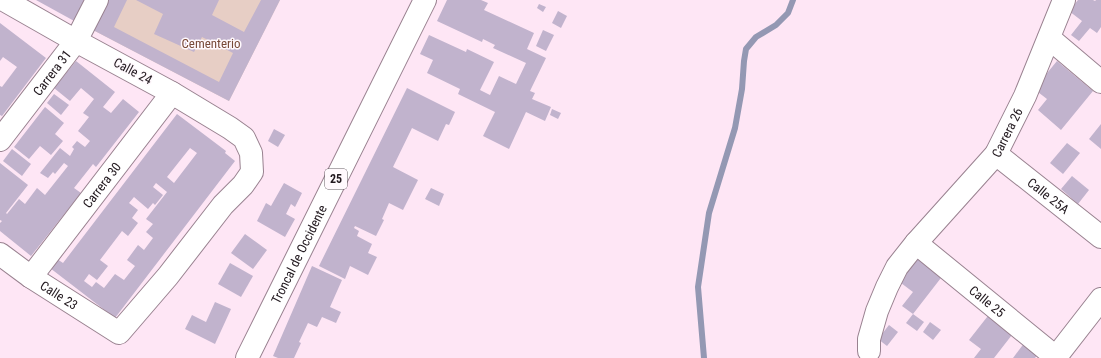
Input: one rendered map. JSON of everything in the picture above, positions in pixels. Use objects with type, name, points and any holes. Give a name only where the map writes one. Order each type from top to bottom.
[{"type":"street","name":"Calle 24","points":[[4,0],[76,41],[172,92],[244,138],[251,153],[252,172],[243,185],[223,205],[168,276],[119,333]]},
{"type":"street","name":"Carrera 31","points":[[2,133],[76,41],[97,0]]},
{"type":"street","name":"Troncal de Occidente","points":[[248,358],[425,0]]},
{"type":"street","name":"Carrera 26","points":[[869,351],[869,339],[877,311],[897,267],[916,243],[996,154],[1025,96],[1064,0]]},
{"type":"street","points":[[1049,38],[1101,82]]},
{"type":"street","name":"Carrera 30","points":[[31,277],[172,92]]},
{"type":"street","name":"Calle 25A","points":[[996,154],[1101,237]]},
{"type":"street","name":"Calle 25","points":[[916,243],[1050,353],[1055,355],[1059,353],[1101,299]]},
{"type":"street","name":"Calle 23","points":[[0,254],[31,277],[119,333]]},
{"type":"green space","name":"Cementerio","points":[[109,0],[280,0],[229,101],[93,30]]},
{"type":"building","points":[[36,0],[89,0],[76,22]]},
{"type":"building","name":"Cementerio","points":[[109,0],[127,0],[114,27],[219,82],[233,53],[202,37],[194,52],[154,34],[163,14],[136,0],[219,0],[212,15],[244,32],[261,0],[280,0],[229,101],[93,30]]},
{"type":"building","points":[[447,0],[481,0],[488,3],[484,10],[534,33],[527,49],[546,58],[530,91],[535,93],[532,99],[551,107],[545,121],[526,112],[509,149],[483,136],[495,112],[458,94],[460,89],[427,73],[433,60],[420,54],[429,35],[466,52],[467,49],[494,62],[480,90],[490,95],[499,76],[516,84],[526,63],[493,48],[495,45],[483,39],[482,42],[437,21]]},
{"type":"building","points":[[1078,0],[1101,0],[1101,27],[1097,33],[1090,28],[1079,41],[1071,35],[1082,21],[1069,11]]},
{"type":"building","points":[[539,4],[546,7],[543,12],[537,8]]},
{"type":"building","points":[[558,11],[567,16],[561,28],[552,23]]},
{"type":"building","points":[[0,23],[46,58],[2,116],[0,115],[0,86],[2,87],[17,67],[3,57],[0,61]]},
{"type":"building","points":[[543,30],[554,35],[546,51],[536,46]]},
{"type":"building","points":[[76,61],[115,92],[103,107],[111,113],[123,99],[139,112],[96,167],[93,164],[74,188],[81,193],[31,256],[0,231],[0,223],[2,221],[0,220],[0,163],[28,185],[6,213],[7,214],[19,199],[25,204],[37,188],[45,195],[68,166],[64,163],[55,174],[53,172],[48,178],[40,173],[60,148],[70,156],[74,149],[72,147],[77,141],[85,147],[90,141],[78,131],[89,117],[83,113],[94,99],[81,88],[70,101],[54,88]]},
{"type":"building","points":[[1057,61],[1093,91],[1061,130],[1038,110],[1047,99],[1034,89]]},
{"type":"building","points":[[407,88],[455,112],[449,125],[446,124],[438,141],[412,128],[393,167],[418,180],[403,210],[389,203],[382,219],[384,220],[376,236],[355,226],[354,228],[359,231],[357,236],[372,244],[368,253],[377,257],[368,275],[350,266],[345,279],[319,266]]},
{"type":"building","points":[[54,94],[69,105],[61,115],[47,103]]},
{"type":"building","points":[[45,107],[64,123],[55,134],[63,141],[51,155],[40,146],[29,159],[14,147]]},
{"type":"building","points":[[552,109],[561,113],[558,119],[550,115]]},
{"type":"building","points":[[177,114],[226,151],[225,153],[235,161],[115,318],[50,268],[57,259],[63,263]],"holes":[[[190,148],[197,153],[174,183],[167,177]],[[156,183],[167,192],[146,219],[153,224],[146,232],[153,238],[144,250],[138,245],[127,260],[135,266],[124,280],[115,274],[104,288],[96,282],[92,287],[84,281],[89,274],[97,280],[108,266],[100,260],[122,231],[128,236],[138,223],[132,218],[138,210],[129,203],[134,197],[148,209],[153,203],[155,205],[163,195],[153,187]]]},
{"type":"building","points":[[1101,124],[1101,149],[1089,139]]},
{"type":"building","points":[[274,129],[285,135],[278,147],[268,141]]},
{"type":"building","points":[[1067,143],[1080,153],[1063,174],[1050,163]]},
{"type":"building","points":[[12,149],[31,164],[22,176],[3,161]]},
{"type":"building","points":[[1072,176],[1089,190],[1078,204],[1061,189]]},
{"type":"building","points":[[284,183],[302,193],[295,207],[291,204],[286,214],[295,219],[285,237],[257,221],[266,203],[271,206]]},
{"type":"building","points":[[431,188],[444,194],[439,206],[425,199]]},
{"type":"building","points":[[245,234],[267,250],[253,269],[231,253]]},
{"type":"building","points":[[919,255],[944,274],[913,314],[902,306],[913,292],[897,280]]},
{"type":"building","points":[[230,263],[253,276],[241,297],[218,284]]},
{"type":"building","points":[[312,266],[342,280],[330,307],[341,312],[336,323],[322,317],[317,327],[308,323],[299,342],[301,343],[294,358],[278,358],[273,356]]},
{"type":"building","points":[[215,302],[231,309],[215,344],[185,329],[192,315],[206,322]]},
{"type":"building","points":[[991,312],[1015,331],[994,358],[974,358],[981,349],[969,340]]},
{"type":"building","points":[[913,314],[924,322],[917,331],[906,323]]},
{"type":"building","points":[[930,322],[941,330],[933,340],[923,332]]},
{"type":"building","points":[[889,325],[898,332],[887,346],[878,339]]},
{"type":"building","points":[[1025,342],[1039,353],[1035,358],[1013,358]]},
{"type":"waterway","points":[[704,358],[698,287],[709,213],[735,128],[742,89],[746,49],[756,37],[776,25],[788,13],[793,0]]}]
